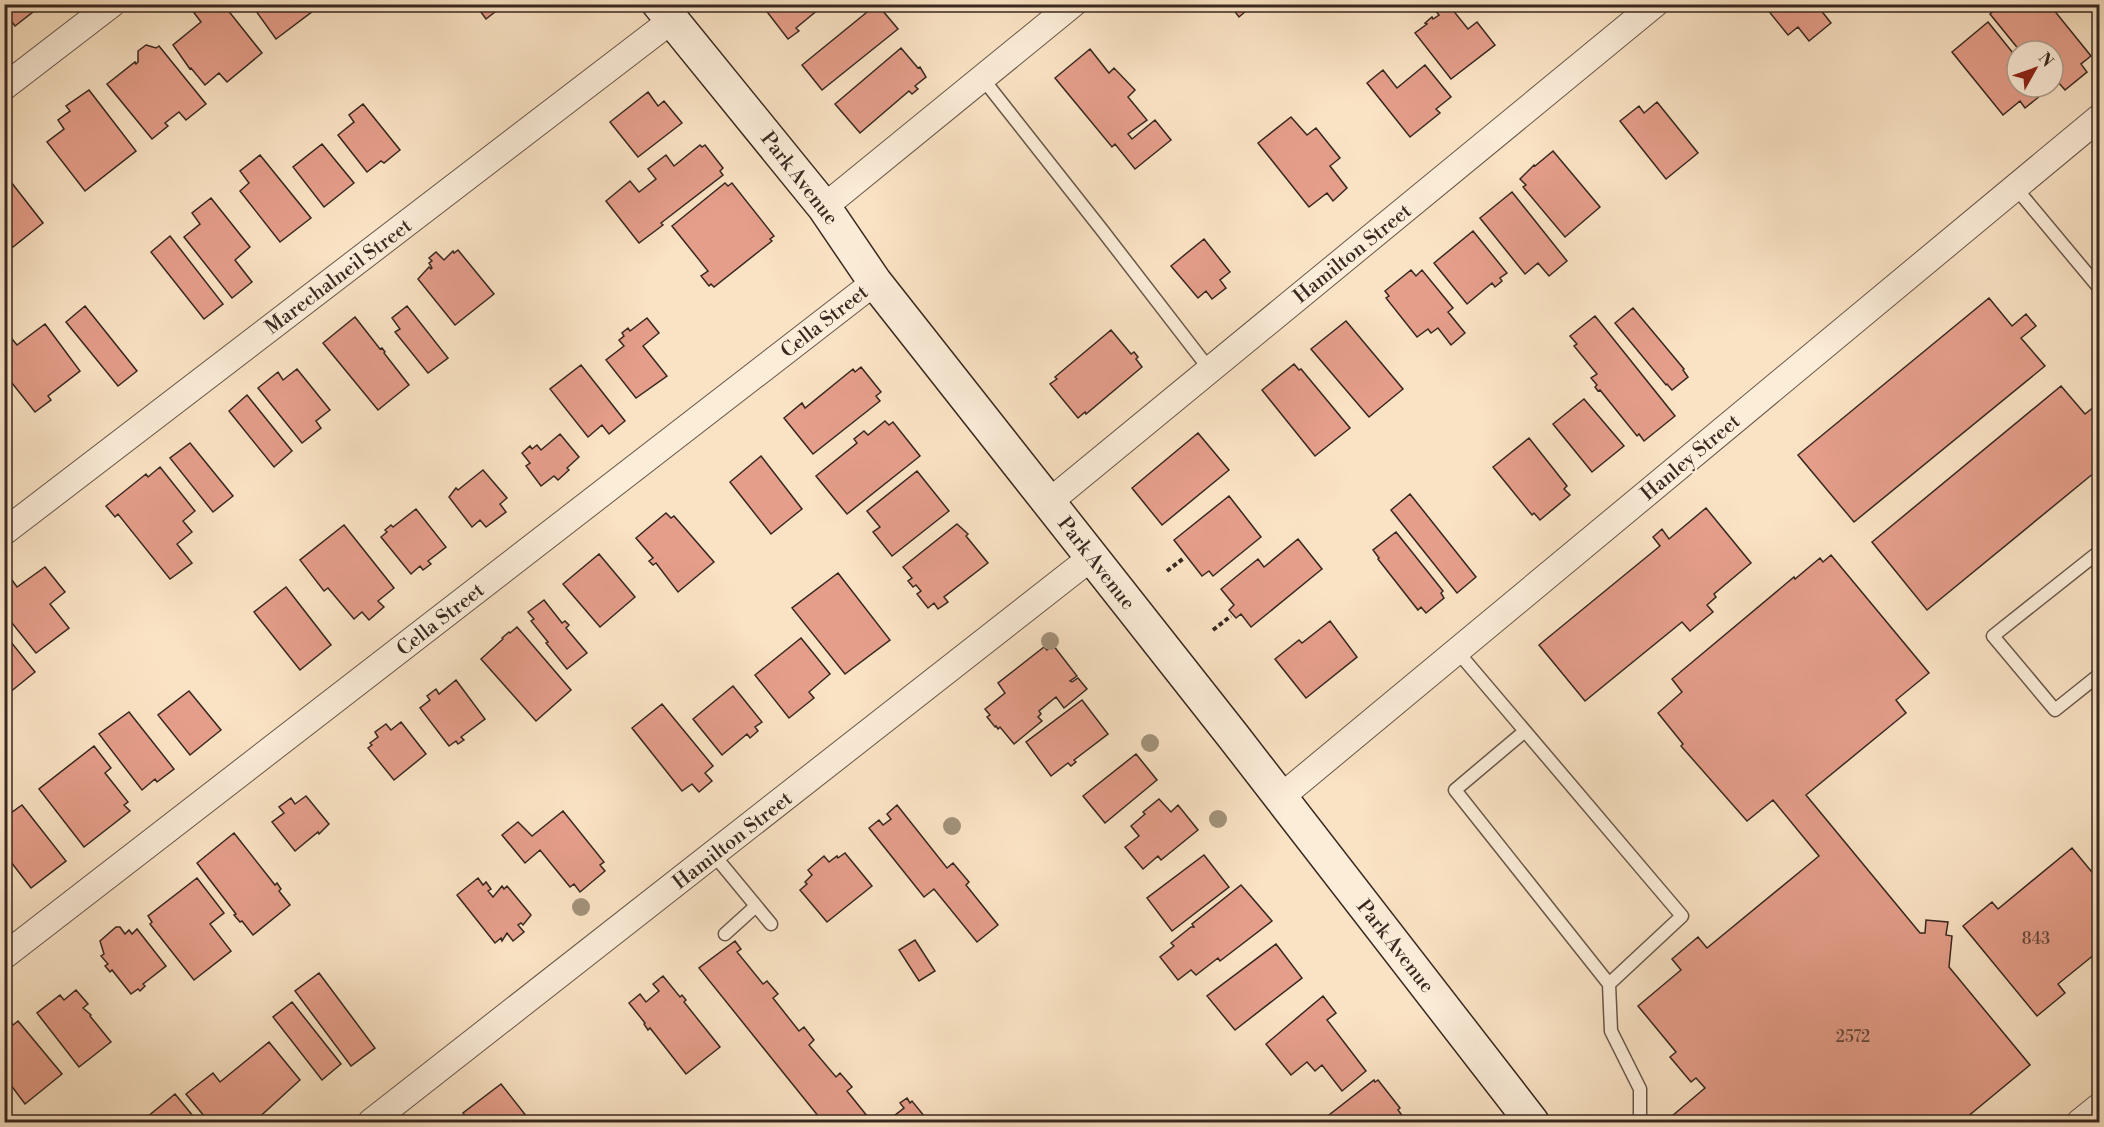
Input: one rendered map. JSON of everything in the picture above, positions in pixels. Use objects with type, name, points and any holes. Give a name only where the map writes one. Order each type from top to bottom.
[{"type":"main road","name":"Park Avenue","points":[[666,12],[824,207],[875,282],[1281,797],[1532,1122]]},
{"type":"street","points":[[4,87],[112,4]]},
{"type":"street","points":[[824,207],[1073,4]]},
{"type":"street","name":"Hamilton Street","points":[[1049,502],[1655,4]]},
{"type":"street","name":"Marechalneil Street","points":[[4,532],[666,12]]},
{"type":"street","name":"Hanley Street","points":[[1281,797],[2100,117]]},
{"type":"street","name":"Cella Street","points":[[4,956],[875,282]]},
{"type":"street","name":"Hamilton Street","points":[[371,1122],[1092,557]]},
{"type":"street","points":[[2080,1122],[2100,1106]]},
{"type":"lane","points":[[983,79],[1210,370]]},
{"type":"lane","points":[[2015,187],[2100,289]]},
{"type":"lane","points":[[2100,551],[1993,636],[2055,710],[2100,674]]},
{"type":"lane","points":[[1457,651],[1682,916],[1609,984]]},
{"type":"lane","points":[[1525,731],[1455,790],[1609,984],[1611,1030],[1640,1089],[1640,1122]]},
{"type":"lane","points":[[714,855],[771,924]]},
{"type":"lane","points":[[725,934],[756,906]]},
{"type":"path","points":[[1167,571],[1184,558]]},
{"type":"path","points":[[1213,630],[1231,616]]},
{"type":"building","points":[[4,4],[35,4],[38,8],[15,26],[4,12]]},
{"type":"building","points":[[199,4],[223,4],[262,53],[227,82],[219,73],[205,85],[173,45],[201,22],[192,10]]},
{"type":"building","points":[[251,4],[308,4],[313,11],[276,39]]},
{"type":"building","points":[[475,4],[505,4],[486,19]]},
{"type":"building","points":[[761,4],[825,4],[796,28],[799,31],[788,39]]},
{"type":"building","points":[[877,4],[898,29],[822,90],[802,65]]},
{"type":"building","points":[[1229,4],[1254,4],[1239,17]]},
{"type":"building","points":[[1442,4],[1448,4],[1468,29],[1477,22],[1495,45],[1451,79],[1415,33],[1432,17],[1433,19],[1439,15],[1435,10]]},
{"type":"building","points":[[1763,4],[1816,4],[1831,23],[1809,41],[1798,27],[1788,35]]},
{"type":"building","points":[[2001,4],[2037,4],[2042,10],[2049,4],[2091,56],[2081,64],[2087,72],[2065,90],[2065,39],[2010,39],[1990,14]]},
{"type":"building","points":[[1988,22],[2005,43],[2005,99],[2036,99],[2025,108],[2020,101],[2003,115],[1952,52]]},
{"type":"building","points":[[146,45],[156,48],[159,46],[206,104],[186,120],[179,112],[165,123],[168,126],[152,139],[107,84],[138,62],[138,51]]},
{"type":"building","points":[[901,48],[918,68],[920,67],[926,77],[915,86],[918,89],[912,94],[909,91],[860,133],[835,104]]},
{"type":"building","points":[[1090,49],[1109,73],[1114,68],[1135,90],[1128,97],[1147,120],[1128,134],[1132,139],[1155,120],[1171,140],[1135,169],[1115,144],[1112,147],[1055,78]]},
{"type":"building","points":[[1425,65],[1451,97],[1436,109],[1440,113],[1410,137],[1367,83],[1383,70],[1397,88]]},
{"type":"building","points":[[89,90],[136,151],[85,191],[47,142],[64,129],[58,120],[70,111],[66,106]]},
{"type":"building","points":[[648,92],[658,106],[664,101],[682,123],[638,157],[610,122]]},
{"type":"building","points":[[1657,102],[1698,153],[1666,179],[1620,121],[1639,106],[1644,113]]},
{"type":"building","points":[[363,104],[400,150],[384,163],[381,161],[367,172],[338,135],[354,122],[349,115]]},
{"type":"building","points":[[1291,117],[1307,135],[1316,128],[1340,158],[1330,166],[1347,188],[1333,201],[1327,193],[1309,207],[1258,143]]},
{"type":"building","points":[[322,144],[354,183],[324,207],[293,167]]},
{"type":"building","points":[[700,145],[702,147],[705,145],[723,168],[720,171],[723,175],[639,243],[606,201],[630,181],[639,192],[656,179],[648,169],[666,155],[674,166]]},
{"type":"building","points":[[1553,151],[1600,207],[1565,237],[1523,187],[1526,185],[1520,179]]},
{"type":"building","points":[[260,155],[311,218],[280,242],[240,191],[249,183],[240,171]]},
{"type":"building","points":[[4,173],[43,223],[13,247],[4,237]]},
{"type":"building","points":[[725,183],[728,186],[732,183],[774,236],[770,239],[772,241],[714,287],[711,284],[709,286],[701,276],[708,271],[672,226]]},
{"type":"building","points":[[1512,192],[1567,261],[1549,276],[1538,263],[1525,274],[1480,218]]},
{"type":"building","points":[[211,198],[250,247],[235,260],[252,282],[232,298],[184,237],[200,224],[192,213]]},
{"type":"building","points":[[1473,231],[1507,273],[1500,278],[1502,281],[1495,287],[1492,283],[1467,304],[1434,263]]},
{"type":"building","points":[[170,236],[223,304],[204,319],[151,252]]},
{"type":"building","points":[[1204,239],[1230,272],[1220,280],[1226,288],[1212,299],[1206,291],[1198,298],[1171,266]]},
{"type":"building","points":[[458,250],[494,294],[455,325],[418,279],[429,267],[432,268],[429,263],[432,261],[429,258],[436,252],[444,260],[453,251],[454,253]]},
{"type":"building","points":[[1411,270],[1416,276],[1422,270],[1453,308],[1448,312],[1465,333],[1451,345],[1438,328],[1431,333],[1428,329],[1417,337],[1386,298],[1389,296],[1385,291]]},
{"type":"building","points":[[1989,298],[2012,326],[2026,314],[2036,326],[2021,338],[2045,366],[1854,522],[1798,455]]},
{"type":"building","points":[[85,306],[137,371],[118,386],[66,322]]},
{"type":"building","points":[[407,306],[448,358],[428,373],[395,332],[400,329],[392,318]]},
{"type":"building","points":[[1633,308],[1684,369],[1688,377],[1672,390],[1615,323]]},
{"type":"building","points":[[1595,316],[1675,416],[1644,441],[1639,434],[1637,436],[1600,390],[1598,391],[1595,387],[1597,385],[1591,378],[1597,374],[1574,346],[1577,344],[1570,336]]},
{"type":"building","points":[[355,317],[380,349],[382,348],[409,385],[378,410],[323,343]]},
{"type":"building","points":[[647,318],[659,333],[643,346],[667,376],[636,398],[606,360],[624,346],[619,340],[624,336],[622,333],[628,328],[630,331]]},
{"type":"building","points":[[1346,321],[1403,389],[1369,417],[1311,349]]},
{"type":"building","points":[[45,324],[80,371],[48,396],[51,400],[35,412],[4,373],[4,329],[17,345]]},
{"type":"building","points":[[1111,330],[1131,354],[1134,352],[1142,367],[1086,414],[1085,412],[1078,418],[1050,384],[1057,379],[1055,377]]},
{"type":"building","points":[[1294,364],[1299,370],[1301,369],[1350,428],[1315,456],[1262,390]]},
{"type":"building","points":[[581,365],[625,421],[609,434],[602,425],[588,437],[550,389]]},
{"type":"building","points":[[861,367],[881,392],[876,396],[880,401],[813,454],[784,418],[802,403],[805,408],[853,369],[855,372]]},
{"type":"building","points":[[297,369],[330,410],[316,421],[321,428],[302,443],[258,388],[278,372],[283,380]]},
{"type":"building","points":[[2061,386],[2085,414],[2100,402],[2100,422],[2095,426],[2100,432],[2100,468],[1927,610],[1872,542]]},
{"type":"building","points":[[247,395],[292,451],[274,467],[229,411]]},
{"type":"building","points":[[1584,399],[1624,446],[1592,472],[1553,424]]},
{"type":"building","points":[[885,421],[889,425],[893,422],[920,456],[847,514],[816,476],[857,443],[854,439],[864,431],[868,435]]},
{"type":"building","points":[[1198,433],[1229,470],[1162,525],[1132,488]]},
{"type":"building","points":[[560,434],[579,457],[558,480],[554,476],[541,486],[526,466],[530,463],[522,453],[530,446],[532,449],[537,445],[541,450]]},
{"type":"building","points":[[1529,438],[1567,486],[1564,489],[1570,495],[1540,520],[1534,513],[1532,515],[1493,467]]},
{"type":"building","points":[[190,443],[233,496],[213,512],[170,458]]},
{"type":"building","points":[[761,456],[802,509],[771,534],[730,482]]},
{"type":"building","points":[[160,467],[195,511],[183,521],[192,532],[177,544],[192,563],[170,579],[118,514],[115,517],[106,506],[146,474],[148,477]]},
{"type":"building","points":[[483,470],[507,498],[500,504],[506,512],[486,527],[480,520],[472,527],[449,497],[456,488],[458,490]]},
{"type":"building","points":[[917,471],[949,511],[892,556],[873,532],[880,527],[867,511]]},
{"type":"building","points":[[1410,494],[1476,577],[1457,593],[1391,510]]},
{"type":"building","points":[[1229,496],[1261,537],[1213,576],[1209,571],[1202,576],[1174,540]]},
{"type":"building","points":[[1706,508],[1751,563],[1714,594],[1716,597],[1707,605],[1713,612],[1690,631],[1682,622],[1585,701],[1539,645],[1660,546],[1653,537],[1662,529],[1669,539]]},
{"type":"building","points":[[416,509],[446,547],[428,561],[431,564],[423,570],[420,566],[411,574],[381,537],[391,525],[393,527]]},
{"type":"building","points":[[666,513],[671,518],[674,516],[714,562],[678,592],[656,563],[653,565],[649,561],[653,558],[636,538]]},
{"type":"building","points":[[957,524],[968,534],[966,536],[988,563],[944,597],[948,602],[938,609],[934,603],[928,608],[917,594],[921,591],[908,581],[912,578],[903,567]]},
{"type":"building","points":[[344,525],[394,588],[378,601],[384,607],[369,620],[362,612],[354,619],[328,588],[324,591],[300,560]]},
{"type":"building","points":[[1396,532],[1443,591],[1441,593],[1444,598],[1426,613],[1421,607],[1418,610],[1373,550]]},
{"type":"building","points":[[1298,539],[1322,569],[1251,627],[1241,614],[1236,618],[1229,610],[1234,605],[1221,589],[1258,559],[1264,567]]},
{"type":"building","points":[[599,554],[635,597],[600,627],[563,584]]},
{"type":"building","points":[[1831,555],[1929,673],[1896,700],[1906,713],[1806,795],[1920,933],[1925,933],[1926,920],[1948,922],[1946,935],[1952,936],[1949,967],[2030,1065],[1961,1122],[1665,1122],[1705,1088],[1696,1078],[1691,1082],[1670,1057],[1676,1052],[1638,1006],[1681,970],[1672,959],[1698,937],[1707,948],[1819,856],[1773,800],[1747,821],[1681,746],[1683,744],[1658,713],[1682,692],[1672,679],[1794,577],[1795,579],[1820,558],[1823,562]]},
{"type":"building","points":[[45,567],[65,592],[50,604],[69,628],[36,653],[4,613],[4,586],[12,580],[17,587]]},
{"type":"building","points":[[838,573],[890,640],[845,674],[792,608]]},
{"type":"building","points":[[286,587],[331,645],[300,670],[254,612]]},
{"type":"building","points":[[544,600],[562,623],[565,621],[569,625],[566,628],[587,653],[567,669],[546,643],[548,642],[531,621],[534,619],[528,612]]},
{"type":"building","points":[[1330,621],[1357,657],[1306,698],[1275,659],[1299,640],[1302,643]]},
{"type":"building","points":[[517,627],[571,690],[536,721],[481,659]]},
{"type":"building","points":[[801,638],[830,674],[809,692],[814,698],[789,718],[755,675]]},
{"type":"building","points":[[4,639],[9,644],[11,642],[35,672],[4,697]]},
{"type":"building","points":[[1053,645],[1077,676],[1070,681],[1078,678],[1087,689],[1064,708],[1056,697],[1039,711],[1041,714],[1038,717],[1042,721],[1014,744],[1000,727],[998,729],[995,727],[987,717],[990,715],[985,709],[1005,693],[998,683],[1044,647],[1047,650]]},
{"type":"building","points":[[456,680],[485,719],[461,737],[464,740],[458,744],[456,741],[449,746],[420,708],[430,700],[427,696],[436,689],[439,694]]},
{"type":"building","points":[[733,686],[762,722],[755,727],[758,731],[750,738],[747,734],[722,755],[693,719]]},
{"type":"building","points":[[189,691],[221,730],[190,755],[158,715]]},
{"type":"building","points":[[1082,700],[1108,734],[1074,760],[1076,762],[1071,766],[1068,763],[1051,776],[1026,742]]},
{"type":"building","points":[[662,704],[713,766],[705,773],[712,781],[699,792],[692,784],[682,791],[632,728]]},
{"type":"building","points":[[129,712],[174,769],[157,782],[155,779],[142,790],[99,734]]},
{"type":"building","points":[[401,722],[426,754],[394,780],[368,748],[372,745],[370,743],[378,737],[375,732],[386,724],[391,730]]},
{"type":"building","points":[[94,746],[111,768],[105,773],[128,802],[124,805],[130,811],[84,847],[39,789]]},
{"type":"building","points":[[1136,754],[1157,780],[1105,823],[1083,796]]},
{"type":"building","points":[[306,796],[329,824],[295,851],[272,822],[284,813],[279,807],[291,798],[295,804]]},
{"type":"building","points":[[1159,799],[1171,812],[1178,805],[1198,830],[1161,860],[1158,856],[1143,869],[1125,847],[1139,836],[1131,826]]},
{"type":"building","points":[[22,805],[66,861],[31,888],[4,853],[4,818]]},
{"type":"building","points":[[897,805],[947,868],[953,863],[969,882],[966,885],[998,925],[977,942],[934,889],[924,897],[869,828],[879,820],[883,825],[891,819],[887,814]]},
{"type":"building","points":[[563,811],[604,862],[600,865],[605,871],[580,892],[574,884],[570,887],[540,850],[525,863],[502,835],[518,822],[532,836]]},
{"type":"building","points":[[234,833],[275,885],[277,883],[281,889],[279,891],[290,905],[253,935],[234,915],[236,914],[197,863]]},
{"type":"building","points":[[2072,848],[2096,877],[2100,874],[2100,950],[2058,984],[2065,993],[2037,1016],[1963,926],[1992,902],[1998,909]]},
{"type":"building","points":[[845,853],[872,886],[827,922],[800,890],[812,875],[808,870],[824,856],[829,862]]},
{"type":"building","points":[[1204,855],[1229,887],[1172,931],[1147,898]]},
{"type":"building","points":[[197,878],[224,913],[210,924],[231,951],[194,980],[150,924],[152,922],[148,916]]},
{"type":"building","points":[[478,878],[483,885],[486,882],[491,889],[488,891],[493,897],[502,886],[504,889],[507,886],[531,915],[523,925],[521,923],[518,925],[524,932],[513,941],[507,933],[502,941],[501,938],[495,943],[457,895]]},
{"type":"building","points":[[1241,885],[1272,921],[1220,961],[1218,958],[1196,975],[1191,970],[1178,980],[1160,957],[1174,946],[1171,943],[1194,927],[1192,924]]},
{"type":"building","points":[[116,927],[120,927],[125,934],[129,930],[132,934],[137,929],[166,966],[143,984],[145,986],[140,991],[138,989],[131,994],[112,970],[110,972],[105,966],[108,964],[101,956],[104,954],[100,941]]},
{"type":"building","points":[[915,940],[935,971],[919,981],[899,950]]},
{"type":"building","points":[[735,941],[741,949],[737,952],[763,984],[767,981],[778,994],[773,998],[799,1031],[804,1027],[814,1040],[809,1045],[836,1077],[840,1073],[852,1087],[847,1091],[872,1122],[823,1122],[699,968]]},
{"type":"building","points":[[1276,944],[1302,978],[1235,1030],[1207,996]]},
{"type":"building","points":[[319,973],[375,1048],[351,1066],[295,991]]},
{"type":"building","points":[[663,976],[680,997],[682,995],[686,1000],[684,1002],[720,1047],[686,1074],[650,1028],[648,1030],[629,1003],[640,994],[646,1002],[659,991],[653,984]]},
{"type":"building","points":[[76,990],[88,1004],[83,1008],[111,1042],[79,1067],[37,1013],[60,995],[64,1000]]},
{"type":"building","points":[[1323,996],[1336,1013],[1327,1020],[1366,1071],[1342,1091],[1322,1065],[1315,1071],[1307,1062],[1291,1075],[1266,1044]]},
{"type":"building","points":[[292,1002],[341,1064],[322,1080],[273,1017]]},
{"type":"building","points":[[18,1021],[62,1074],[25,1104],[4,1076],[4,1024],[11,1022],[13,1025]]},
{"type":"building","points":[[269,1042],[300,1080],[254,1122],[209,1122],[186,1094],[213,1073],[220,1082]]},
{"type":"building","points":[[1374,1080],[1375,1082],[1378,1080],[1400,1108],[1398,1110],[1407,1122],[1320,1122]]},
{"type":"building","points":[[501,1084],[531,1122],[470,1122],[463,1113]]},
{"type":"building","points":[[175,1094],[196,1122],[141,1122]]},
{"type":"building","points":[[907,1098],[929,1122],[886,1122],[904,1108],[900,1103]]}]
